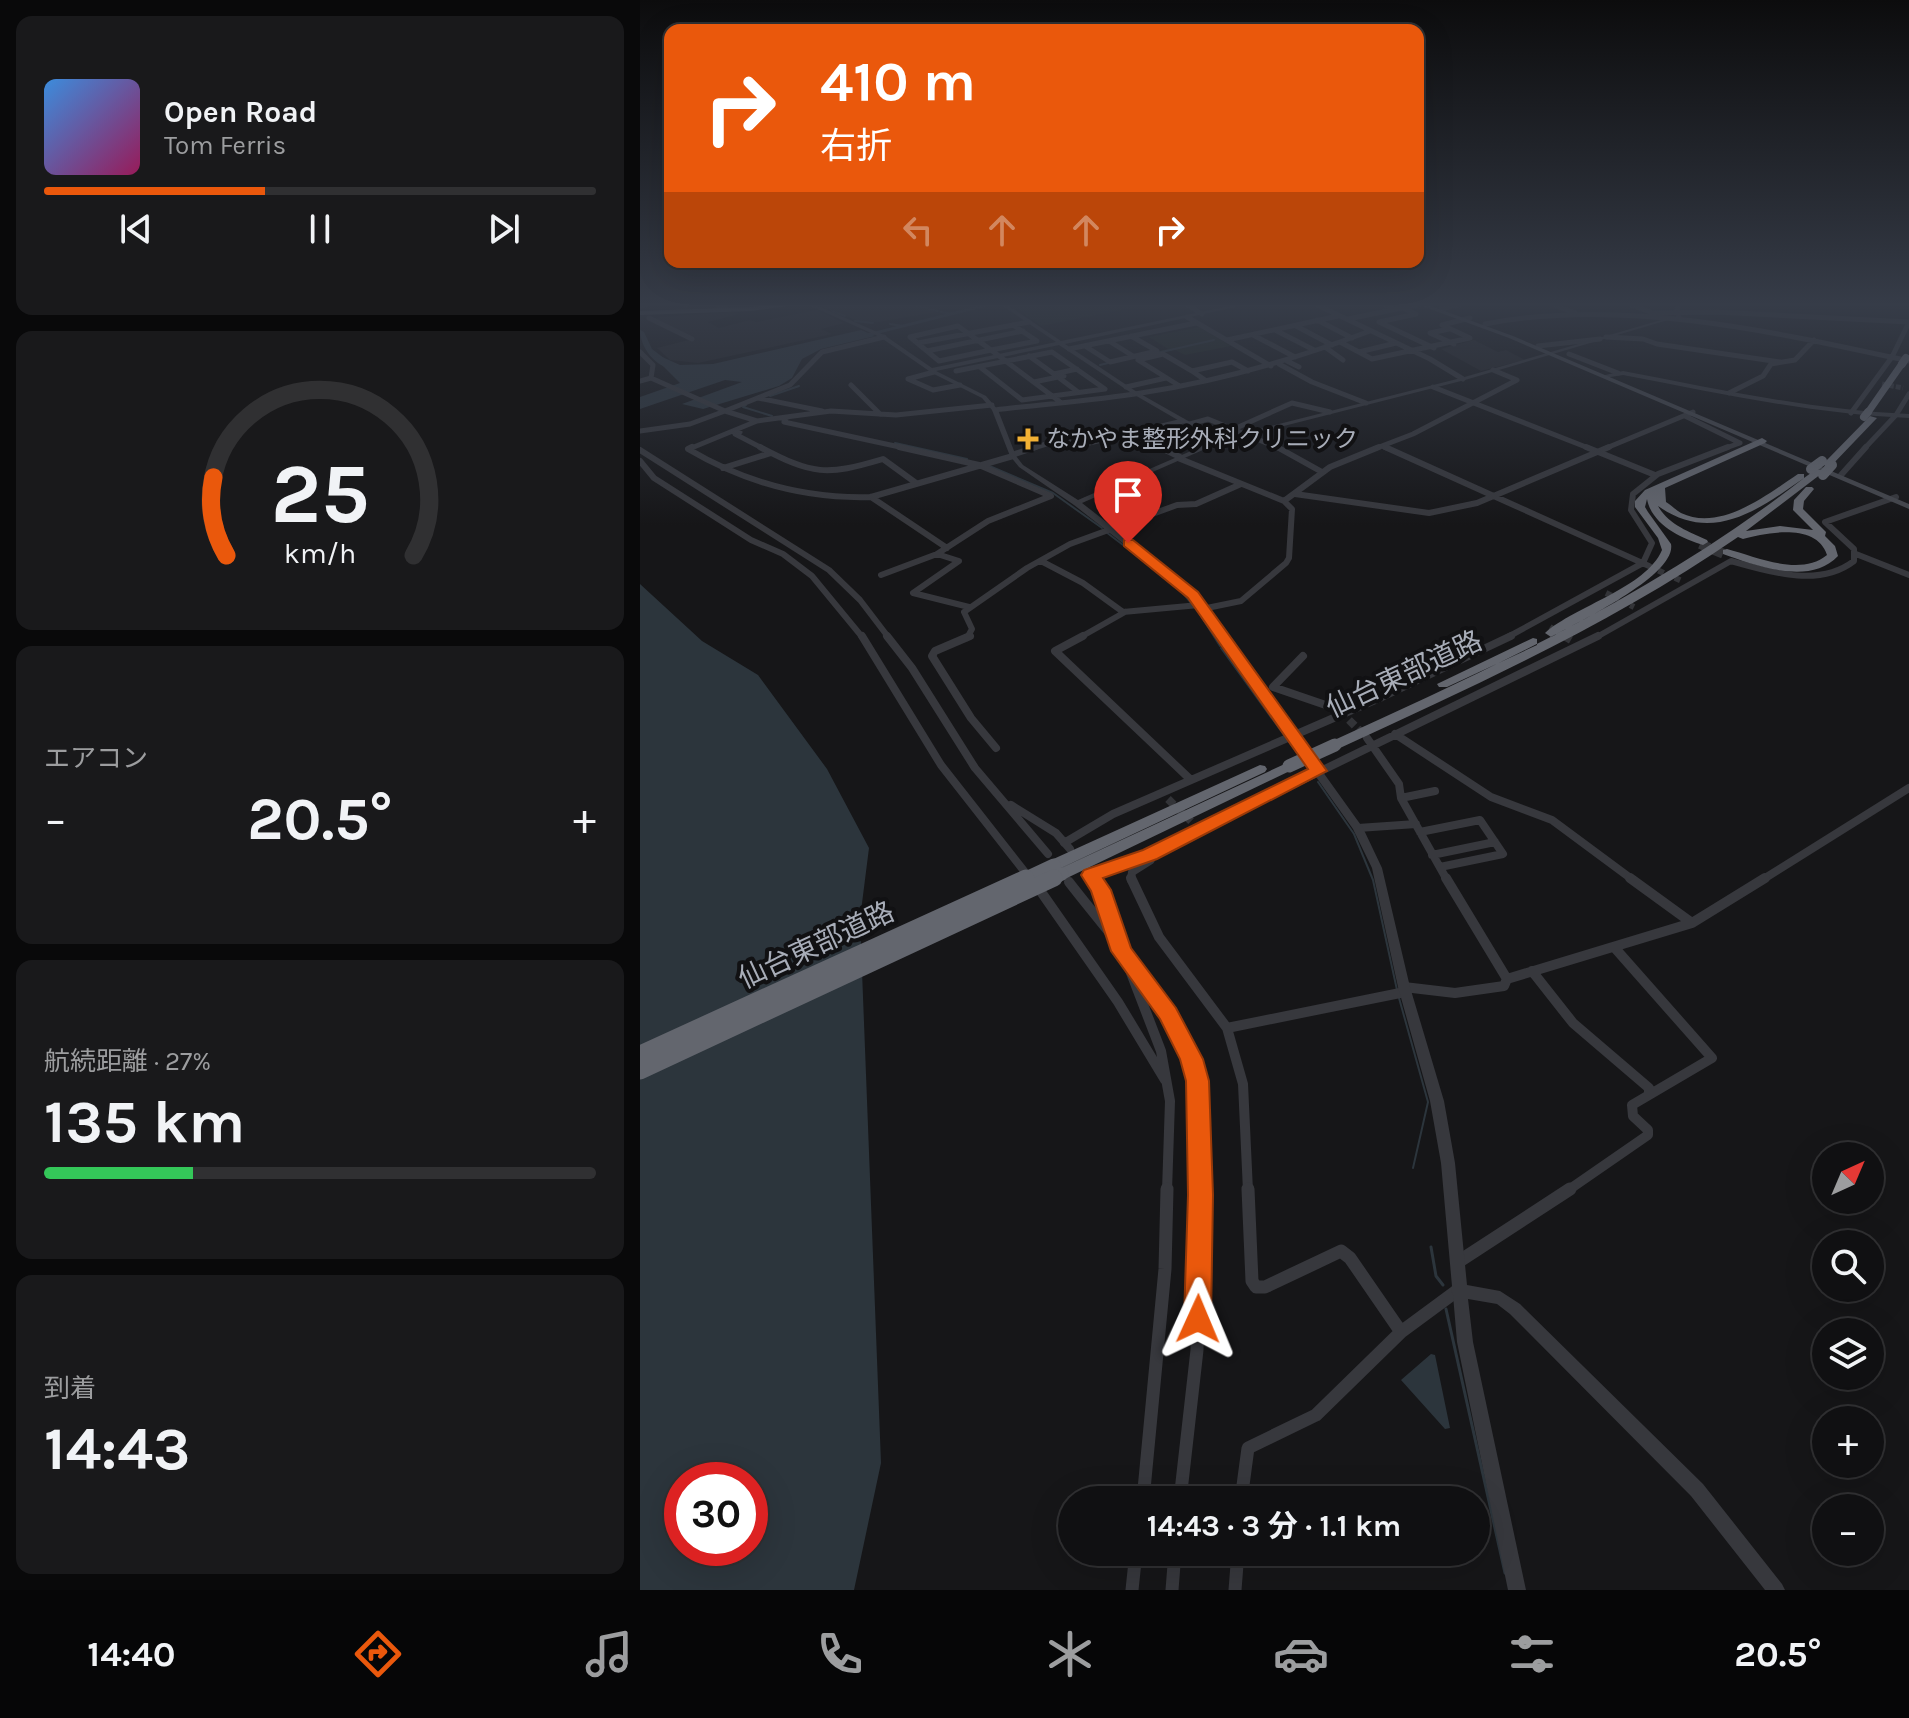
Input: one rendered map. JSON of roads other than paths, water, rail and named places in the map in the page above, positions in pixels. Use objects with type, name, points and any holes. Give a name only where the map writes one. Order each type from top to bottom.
[{"type":"highway","name":"仙台東部道路","points":[[640,1071],[1058,869],[1330,742],[1484,676],[1621,606],[1734,536],[1822,468],[1846,447],[1896,376]]},
{"type":"highway","name":"仙台東部道路","points":[[1330,742],[1547,627],[1696,553],[1822,468],[1870,415]]},
{"type":"highway","points":[[1645,495],[1648,508],[1657,519],[1701,543],[1656,513],[1652,498],[1759,442]]},
{"type":"highway","points":[[1547,627],[1642,578],[1663,561],[1667,549],[1664,541],[1640,507],[1645,495],[1665,481],[1759,442]]},
{"type":"highway","points":[[1659,492],[1661,503],[1674,513],[1695,519],[1724,519],[1751,509],[1822,468]]},
{"type":"highway","points":[[1621,606],[1669,582],[1750,533],[1779,528],[1801,531],[1826,542],[1834,553],[1824,564],[1799,568],[1725,553],[1788,569],[1817,570],[1835,563],[1838,550],[1803,518],[1798,507],[1801,497],[1822,468]]},
{"type":"highway","name":"仙台東部道路","points":[[640,1054],[1058,869]]},
{"type":"main road","points":[[1606,376],[1689,414],[1909,505]]},
{"type":"main road","points":[[1759,442],[1894,498]]},
{"type":"street","points":[[640,431],[690,424],[757,398],[795,381],[799,376]]},
{"type":"street","points":[[916,376],[908,379],[933,390],[960,385]]},
{"type":"street","points":[[942,376],[984,397],[993,408],[1012,455],[1021,466],[1077,503],[1180,583],[1358,828],[1377,868],[1405,989],[1437,1101],[1448,1163],[1455,1264],[1465,1342],[1517,1590]]},
{"type":"street","points":[[992,376],[1022,400],[1105,389],[1087,376]]},
{"type":"street","points":[[1026,376],[1060,402]]},
{"type":"street","points":[[1110,376],[1219,441]]},
{"type":"street","points":[[1163,376],[1178,385]]},
{"type":"street","points":[[1200,376],[1205,380]]},
{"type":"street","points":[[916,483],[883,459],[823,473],[771,453],[735,434],[763,424],[822,412],[881,414],[993,408],[1135,393],[1226,376]]},
{"type":"street","points":[[1301,376],[1366,403]]},
{"type":"street","points":[[1458,376],[1463,379]]},
{"type":"street","points":[[1077,503],[1219,441],[1472,376]]},
{"type":"street","points":[[1284,501],[1322,472],[1384,447],[1517,380],[1508,376]]},
{"type":"street","points":[[1636,376],[1851,413],[1909,416]]},
{"type":"street","points":[[1729,393],[1763,376]]},
{"type":"street","points":[[1851,413],[1879,376]]},
{"type":"street","points":[[1034,382],[1058,377],[1079,393]]},
{"type":"street","points":[[640,381],[651,378],[665,387],[724,411],[757,421],[785,421],[979,465],[1051,496],[988,521],[937,554],[881,575]]},
{"type":"street","points":[[1126,387],[1166,378]]},
{"type":"street","points":[[1874,383],[1882,384]]},
{"type":"street","points":[[851,385],[881,414]]},
{"type":"street","points":[[1433,387],[1655,475]]},
{"type":"street","points":[[1841,475],[1895,416],[1907,390]]},
{"type":"street","points":[[757,398],[793,407],[817,408],[822,412]]},
{"type":"street","points":[[1234,429],[1292,403],[1330,412]]},
{"type":"street","points":[[1001,797],[1047,826],[1067,846],[1113,814],[1164,796],[1191,780],[1547,627],[1646,565],[1652,543],[1630,504],[1635,493],[1655,475],[1740,443],[1689,414],[1493,496],[1439,513],[1295,494]]},
{"type":"street","points":[[757,421],[688,449],[738,476],[781,487],[856,498],[871,497],[1063,439],[1085,444],[1208,419],[1246,434],[1322,472]]},
{"type":"street","points":[[1132,435],[1284,501],[1292,509],[1289,558],[1241,601],[1125,612],[1055,651],[1191,780]]},
{"type":"street","points":[[1384,447],[1646,565]]},
{"type":"street","points":[[640,450],[741,512],[840,580],[882,625],[963,751],[1058,869],[1175,1025],[1198,1081],[1200,1195],[1197,1350],[1182,1486]]},
{"type":"street","points":[[723,468],[771,453]]},
{"type":"street","points":[[640,461],[654,478],[751,540],[781,554],[822,587],[866,640],[941,765],[1041,891],[1118,1002],[1165,1080]]},
{"type":"street","points":[[996,748],[971,718],[932,656],[935,651],[969,637],[972,629],[964,612],[1041,561],[1108,528],[1177,505],[1196,504],[1241,484]]},
{"type":"street","points":[[871,497],[947,548]]},
{"type":"street","points":[[1894,498],[1881,507],[1837,515],[1825,522],[1846,539],[1856,554],[1909,575]]},
{"type":"street","points":[[937,554],[959,561],[913,593],[969,607]]},
{"type":"street","points":[[1145,1486],[1165,1269],[1170,1101],[1161,1051],[1101,890],[1089,872],[1152,853],[1197,826],[1318,771],[1370,741],[1395,734],[1731,561],[1777,572],[1819,575],[1844,570],[1854,561],[1856,554]]},
{"type":"street","points":[[1041,561],[1083,583],[1125,612]]},
{"type":"street","points":[[1273,687],[1303,656]]},
{"type":"street","points":[[1252,682],[1345,715]]},
{"type":"street","points":[[1395,734],[1491,797],[1552,820],[1692,923]]},
{"type":"street","points":[[1370,741],[1399,784],[1401,798],[1432,855],[1507,979]]},
{"type":"street","points":[[1227,1028],[1405,989],[1455,993],[1504,986],[1507,979],[1692,923],[1909,788]]},
{"type":"street","points":[[1401,798],[1435,791]]},
{"type":"street","points":[[1358,828],[1418,828],[1480,820],[1503,854],[1440,867]]},
{"type":"street","points":[[1432,855],[1495,842]]},
{"type":"street","points":[[1152,853],[1151,860],[1132,872],[1131,880],[1159,937],[1227,1028],[1243,1084],[1252,1281],[1256,1287],[1265,1287],[1341,1251],[1350,1258],[1401,1332]]},
{"type":"street","points":[[1455,1264],[1642,1142],[1648,1130],[1630,1109],[1649,1094],[1712,1058],[1688,1035],[1640,972],[1614,947]]},
{"type":"street","points":[[1532,971],[1573,1023],[1649,1088],[1649,1094]]},
{"type":"street","points":[[1243,1486],[1248,1448],[1316,1415],[1401,1332],[1458,1290],[1500,1298],[1515,1309],[1687,1479],[1776,1590]]},
{"type":"street","points":[[1132,1590],[1135,1566]]},
{"type":"street","points":[[1172,1590],[1174,1566]]},
{"type":"street","points":[[1235,1590],[1237,1566]]},
{"type":"waterway","points":[[770,396],[799,386]]},
{"type":"waterway","points":[[746,405],[743,407],[772,416]]},
{"type":"waterway","points":[[895,443],[967,459]]},
{"type":"waterway","points":[[987,465],[1053,493],[1102,528]]},
{"type":"waterway","points":[[1106,532],[1177,586],[1192,604]]},
{"type":"waterway","points":[[1196,608],[1220,646]]},
{"type":"waterway","points":[[1221,648],[1284,735]]},
{"type":"waterway","points":[[1289,742],[1298,754]]},
{"type":"waterway","points":[[1318,782],[1354,834],[1373,880],[1397,990]]},
{"type":"waterway","points":[[1399,998],[1428,1102],[1413,1168]]},
{"type":"waterway","points":[[1431,1247],[1436,1276],[1443,1285]]},
{"type":"waterway","points":[[1446,1309],[1505,1573]]},
{"type":"tunnel","points":[[1882,384],[1903,388]]},
{"type":"tunnel","points":[[1700,544],[1724,554]]},
{"type":"tunnel","points":[[1650,567],[1682,581]]},
{"type":"tunnel","points":[[1606,593],[1634,607]]},
{"type":"tunnel","points":[[1550,627],[1567,638]]},
{"type":"tunnel","points":[[1564,636],[1571,640]]},
{"type":"tunnel","points":[[1349,720],[1363,734]]},
{"type":"tunnel","points":[[1168,799],[1193,823]]},
{"type":"place","name":"なかやま整形外科クリニック","points":[[1028,439]]}]
